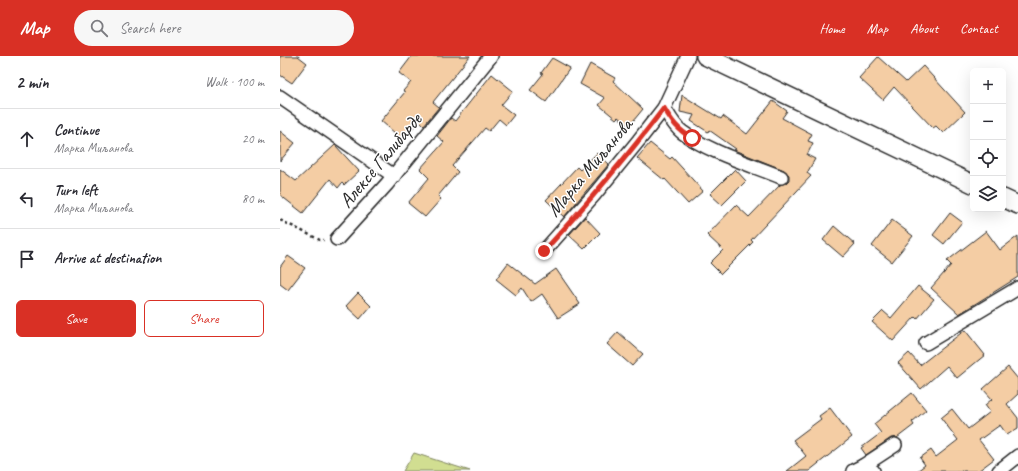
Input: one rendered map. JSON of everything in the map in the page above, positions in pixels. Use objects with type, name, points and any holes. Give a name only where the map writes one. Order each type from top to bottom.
[{"type":"street","name":"Алексе Галибарде","points":[[336,239],[356,220],[394,176],[491,56]]},
{"type":"street","name":"Марка Миљанова","points":[[544,251],[599,189],[640,140],[664,108],[688,56]]},
{"type":"street","points":[[705,56],[970,183]]},
{"type":"street","points":[[280,97],[394,176]]},
{"type":"street","points":[[664,108],[681,132],[702,144],[781,177]]},
{"type":"street","points":[[1006,199],[1018,205]]},
{"type":"street","points":[[926,343],[1018,288]]},
{"type":"street","points":[[863,469],[895,445]]},
{"type":"street","points":[[999,471],[1018,456]]},
{"type":"path","points":[[280,220],[320,240],[336,239]]},
{"type":"green space","points":[[414,453],[470,471],[403,471]]},
{"type":"building","points":[[280,56],[298,56],[307,63],[292,83],[280,75]]},
{"type":"building","points":[[412,56],[470,56],[433,102],[439,107],[424,125],[419,120],[403,140],[381,121],[405,92],[403,91],[411,82],[399,73]]},
{"type":"building","points":[[878,57],[906,82],[923,66],[965,112],[943,133],[936,126],[933,128],[894,87],[883,100],[859,78]]},
{"type":"building","points":[[552,58],[570,68],[546,102],[530,90],[543,74],[541,73]]},
{"type":"building","points":[[590,64],[615,78],[613,81],[643,109],[629,126],[618,117],[616,119],[599,105],[605,98],[580,84]]},
{"type":"building","points":[[492,74],[513,91],[501,105],[514,115],[506,125],[499,119],[489,131],[485,128],[452,166],[458,172],[438,196],[441,199],[425,217],[408,203],[429,178],[420,169],[444,142],[437,136],[451,118],[455,121]]},
{"type":"building","points":[[682,95],[721,119],[723,116],[747,134],[773,101],[787,111],[782,118],[812,134],[808,141],[813,143],[807,155],[815,159],[807,173],[811,176],[751,240],[753,242],[721,274],[710,263],[723,250],[707,235],[736,205],[749,217],[780,185],[789,180],[789,175],[784,170],[734,150],[736,149],[709,130],[708,132],[691,121],[694,115],[680,112]]},
{"type":"building","points":[[280,131],[295,143],[280,161]]},
{"type":"building","points":[[650,143],[670,159],[672,157],[703,191],[688,204],[665,179],[664,180],[637,158]]},
{"type":"building","points":[[335,145],[359,171],[344,185],[342,183],[338,188],[330,179],[303,213],[280,195],[280,169],[296,181]]},
{"type":"building","points":[[597,153],[609,164],[564,217],[546,200],[577,167],[580,170]]},
{"type":"building","points":[[735,169],[746,181],[722,205],[710,194]]},
{"type":"building","points":[[950,213],[962,222],[944,244],[933,235]]},
{"type":"building","points":[[585,217],[600,233],[584,249],[569,235]]},
{"type":"building","points":[[892,220],[913,236],[892,262],[872,246]]},
{"type":"building","points":[[834,226],[855,244],[843,257],[823,240]]},
{"type":"building","points":[[986,231],[1000,250],[1018,236],[1018,277],[959,314],[931,288],[951,265],[947,261]]},
{"type":"building","points":[[288,256],[305,268],[288,290],[280,284],[280,267]]},
{"type":"building","points":[[508,263],[535,284],[556,269],[580,304],[558,318],[542,294],[531,302],[522,288],[516,295],[496,279]]},
{"type":"building","points":[[918,286],[934,299],[917,319],[915,317],[893,341],[872,322],[883,311],[891,318]]},
{"type":"building","points":[[358,293],[371,306],[360,319],[346,306]]},
{"type":"building","points":[[965,330],[985,355],[957,378],[947,366],[921,389],[898,363],[909,353],[920,365]]},
{"type":"building","points":[[618,332],[643,354],[632,366],[607,344]]},
{"type":"building","points":[[1008,367],[1018,379],[1018,394],[1007,404],[1018,418],[1018,428],[1007,435],[1000,425],[979,440],[994,459],[978,471],[917,471],[925,465],[920,458],[931,450],[936,457],[958,440],[941,418],[952,409],[968,429],[990,412],[985,405],[992,399],[983,389]]},
{"type":"building","points":[[912,393],[926,410],[912,422],[914,425],[897,438],[891,438],[866,455],[861,448],[881,433],[874,424]]},
{"type":"building","points":[[830,408],[852,437],[809,471],[787,471],[806,456],[793,440],[821,419],[819,416]]},
{"type":"route","points":[[544,251],[594,195],[640,140],[664,108],[681,132],[692,138]]}]
